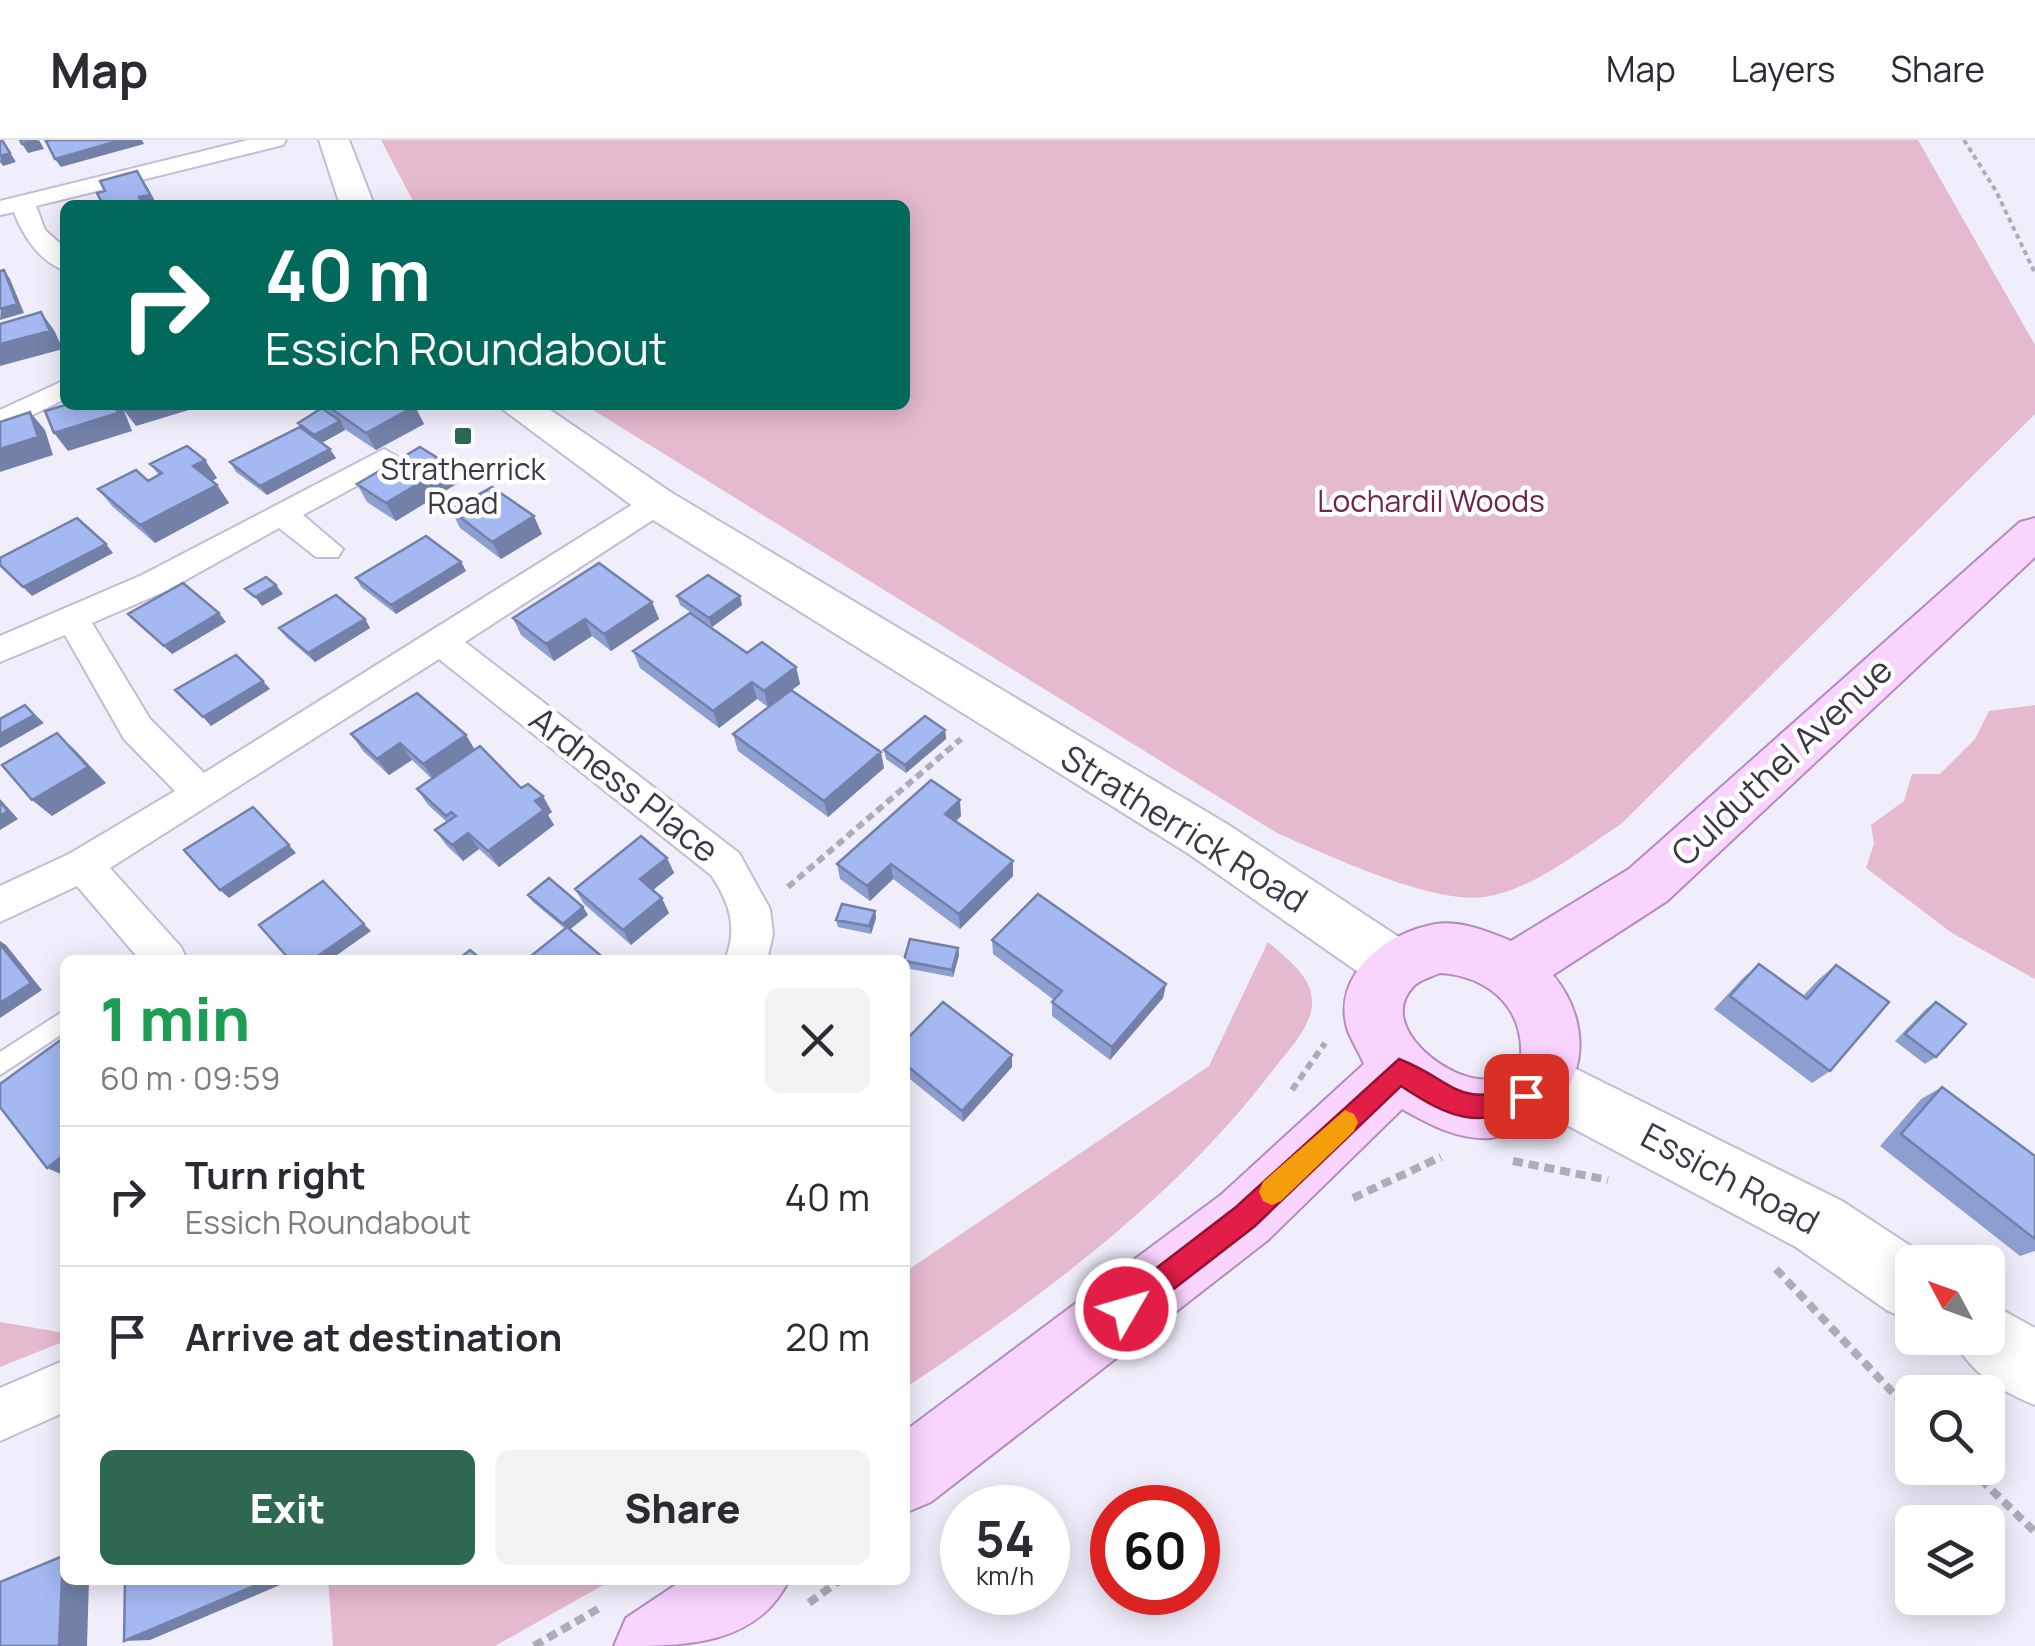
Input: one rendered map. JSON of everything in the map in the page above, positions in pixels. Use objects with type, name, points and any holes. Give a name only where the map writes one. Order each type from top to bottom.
[{"type":"main road","name":"Culduthel Avenue","points":[[1512,971],[1648,885],[2035,532]]},
{"type":"main road","points":[[1437,948],[1488,958],[1512,971],[1532,990],[1553,1036],[1552,1059],[1542,1080],[1526,1096],[1503,1105],[1476,1108],[1448,1102],[1399,1071],[1374,1025],[1373,1002],[1394,964],[1414,953],[1437,948]]},
{"type":"main road","points":[[910,1472],[1246,1217],[1399,1071]]},
{"type":"main road","points":[[635,1622],[737,1585]]},
{"type":"street","points":[[60,257],[11,205],[275,140]]},
{"type":"street","points":[[334,140],[356,200]]},
{"type":"street","points":[[0,422],[60,391]]},
{"type":"street","name":"Stratherrick Road","points":[[524,410],[657,503],[1208,839],[1394,964]]},
{"type":"street","points":[[0,650],[154,584],[384,458]]},
{"type":"street","points":[[0,905],[83,865],[201,794],[657,503]]},
{"type":"street","points":[[282,515],[326,550]]},
{"type":"street","points":[[74,620],[137,729],[201,794]]},
{"type":"street","name":"Ardness Place","points":[[440,641],[725,864],[743,888],[753,917]]},
{"type":"street","points":[[83,865],[158,955]]},
{"type":"street","points":[[747,955],[753,917]]},
{"type":"street","name":"Essich Road","points":[[1542,1080],[1818,1224],[1895,1275]]},
{"type":"street","points":[[2005,1349],[2035,1370]]},
{"type":"street","points":[[0,1415],[60,1388]]},
{"type":"lane","points":[[0,1066],[60,1024]]},
{"type":"path","points":[[1964,140],[1996,191],[2035,273]]},
{"type":"path","points":[[753,917],[993,711]]},
{"type":"path","points":[[1288,1095],[1332,1032]]},
{"type":"path","points":[[1339,1204],[1448,1154]]},
{"type":"path","points":[[1502,1160],[1613,1181]]},
{"type":"path","points":[[1762,1253],[1895,1395]]},
{"type":"path","points":[[1986,1485],[2035,1532]]},
{"type":"path","points":[[534,1646],[635,1622]]},
{"type":"green space","name":"Lochardil Woods","points":[[381,140],[1918,140],[2035,345],[2035,414],[1621,824],[1556,868],[1520,886],[1484,897],[1462,897],[1379,876],[1277,833],[593,410],[910,410],[910,200],[412,200]]},
{"type":"green space","points":[[2035,705],[2035,979],[1952,933],[1866,868],[1874,844],[1871,825],[1904,801],[1912,774],[1940,774],[1975,739],[1989,711]]},
{"type":"green space","points":[[1268,942],[1303,975],[1311,992],[1311,1010],[1294,1044],[1237,1114],[1151,1202],[1056,1281],[910,1385],[910,1269],[1209,1066]]},
{"type":"green space","points":[[0,1322],[60,1332],[60,1343],[0,1367]]},
{"type":"green space","points":[[328,1585],[603,1585],[495,1646],[333,1646]]},
{"type":"building","points":[[2,140],[10,153],[0,156]]},
{"type":"building","points":[[121,140],[55,159],[46,141]]},
{"type":"building","points":[[137,171],[150,195],[139,197],[140,200],[100,200],[97,193],[105,191],[100,181]]},
{"type":"building","points":[[4,270],[17,304],[0,309],[0,271]]},
{"type":"building","points":[[41,312],[50,331],[0,344],[0,324]]},
{"type":"building","points":[[60,406],[60,410],[118,413],[54,433],[45,411]]},
{"type":"building","points":[[319,410],[340,421],[314,435],[298,423]]},
{"type":"building","points":[[333,410],[408,410],[366,433]]},
{"type":"building","points":[[30,412],[38,437],[0,449],[0,422]]},
{"type":"building","points":[[300,427],[330,449],[260,486],[230,462]]},
{"type":"building","points":[[187,446],[205,460],[193,466],[217,485],[140,525],[98,489],[136,470],[148,481],[162,473],[150,464]]},
{"type":"building","points":[[420,447],[449,465],[386,503],[357,484]]},
{"type":"building","points":[[492,487],[534,516],[492,542],[451,510]]},
{"type":"building","points":[[77,518],[106,544],[23,587],[0,565],[0,558]]},
{"type":"building","points":[[426,536],[461,562],[391,605],[356,578]]},
{"type":"building","points":[[599,563],[652,602],[604,634],[585,619],[546,644],[513,618]]},
{"type":"building","points":[[708,575],[740,596],[709,618],[677,596]]},
{"type":"building","points":[[266,577],[276,585],[255,597],[245,589]]},
{"type":"building","points":[[183,583],[219,613],[164,646],[128,614]]},
{"type":"building","points":[[336,595],[365,619],[308,653],[279,628]]},
{"type":"building","points":[[690,613],[747,653],[762,642],[796,667],[764,691],[752,682],[713,711],[633,651]]},
{"type":"building","points":[[236,655],[263,681],[203,717],[175,690]]},
{"type":"building","points":[[791,690],[881,752],[824,801],[733,734]]},
{"type":"building","points":[[417,693],[466,735],[423,764],[400,743],[377,759],[351,734]]},
{"type":"building","points":[[25,705],[34,715],[0,734],[0,719]]},
{"type":"building","points":[[925,716],[945,730],[905,765],[884,750]]},
{"type":"building","points":[[57,733],[88,767],[32,800],[2,765]]},
{"type":"building","points":[[480,746],[521,788],[528,784],[543,796],[535,801],[544,810],[488,851],[468,833],[452,845],[435,830],[456,816],[451,812],[446,816],[417,789]]},
{"type":"building","points":[[931,780],[960,800],[945,814],[1013,861],[959,914],[891,864],[867,886],[837,864]]},
{"type":"building","points":[[253,807],[289,845],[220,890],[184,850]]},
{"type":"building","points":[[641,836],[667,858],[640,879],[662,898],[623,930],[575,889]]},
{"type":"building","points":[[549,878],[583,907],[563,924],[528,895]]},
{"type":"building","points":[[323,881],[364,924],[319,955],[286,955],[259,925]]},
{"type":"building","points":[[1038,894],[1166,984],[1112,1047],[1052,1002],[1062,991],[992,940]]},
{"type":"building","points":[[842,904],[875,911],[869,926],[836,920]]},
{"type":"building","points":[[567,927],[600,955],[532,955]]},
{"type":"building","points":[[910,939],[958,948],[952,970],[910,962],[910,955],[905,955]]},
{"type":"building","points":[[0,944],[31,983],[0,1003]]},
{"type":"building","points":[[1759,964],[1807,999],[1836,965],[1889,1002],[1830,1071],[1730,996]]},
{"type":"building","points":[[943,1002],[1012,1055],[962,1111],[910,1068],[910,1036]]},
{"type":"building","points":[[1936,1002],[1966,1024],[1936,1057],[1905,1034]]},
{"type":"building","points":[[60,1040],[60,1158],[47,1168],[0,1107],[0,1084]]},
{"type":"building","points":[[1942,1087],[2035,1156],[2035,1239],[1901,1134]]},
{"type":"building","points":[[60,1557],[59,1646],[0,1646],[0,1582]]},
{"type":"building","points":[[125,1585],[256,1585],[124,1641]]},
{"type":"slow traffic","points":[[1272,1192],[1345,1122]]},
{"type":"place","name":"Stratherrick Road","points":[[463,436]]},
{"type":"route","points":[[1126,1309],[1246,1217],[1399,1071],[1422,1090],[1448,1102],[1476,1108],[1503,1105],[1526,1096]]}]
